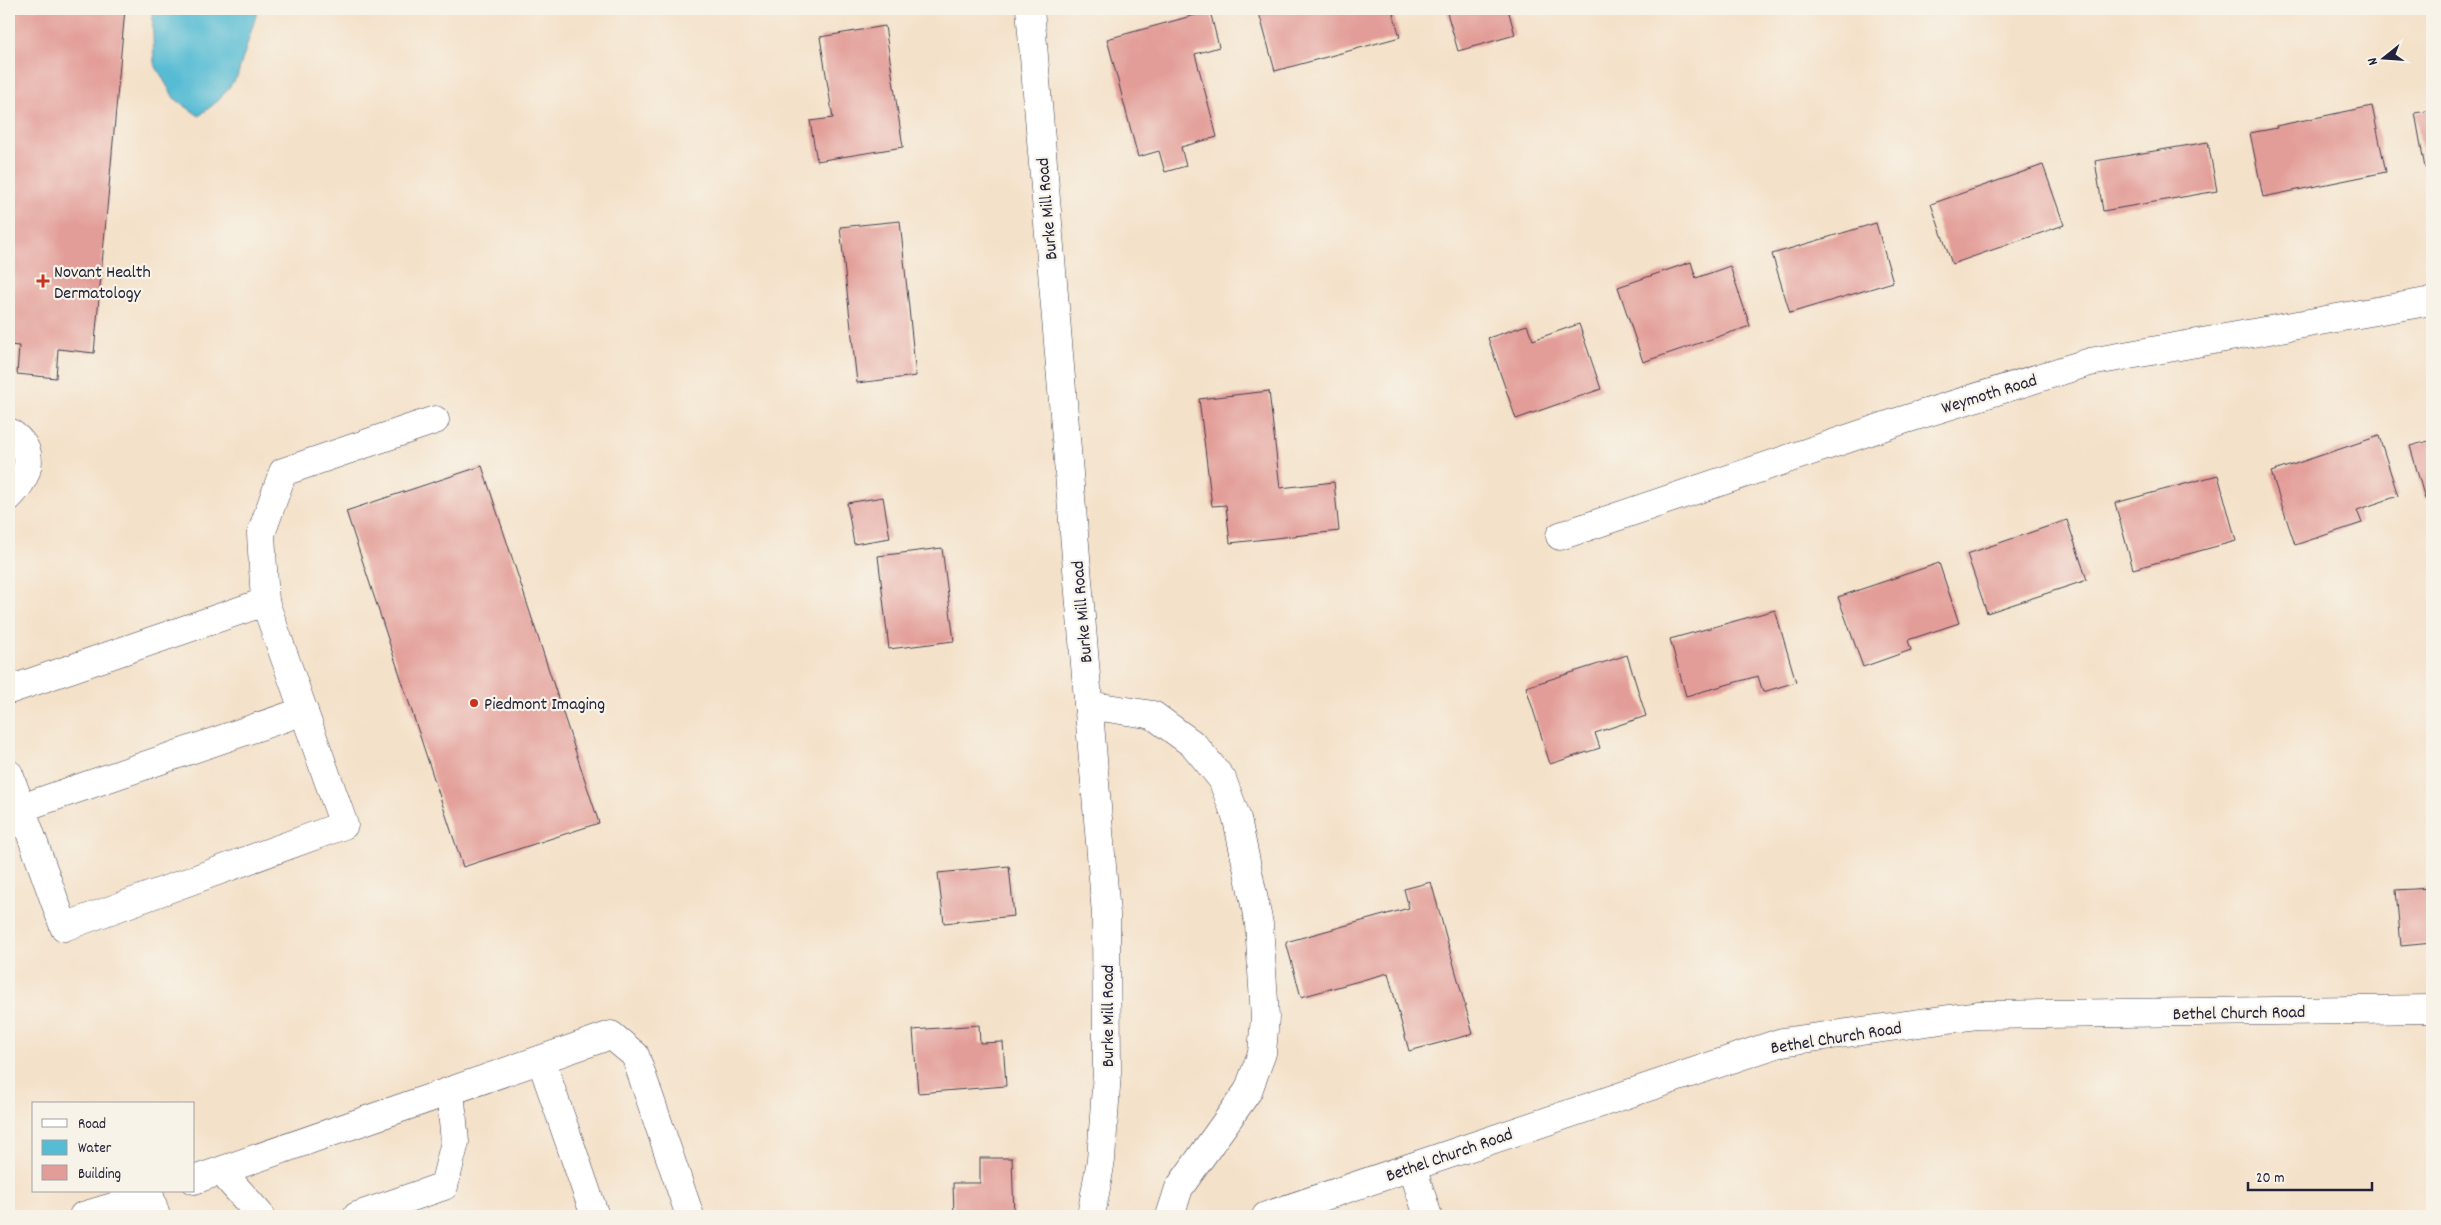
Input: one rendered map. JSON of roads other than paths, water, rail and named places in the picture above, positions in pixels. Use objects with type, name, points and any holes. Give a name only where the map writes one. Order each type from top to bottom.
[{"type":"street","name":"Burke Mill Road","points":[[1030,9],[1106,914],[1108,1072],[1101,1160],[1091,1216]]},
{"type":"street","name":"Weymoth Road","points":[[1560,536],[1897,422],[2090,362],[2432,301]]},
{"type":"street","points":[[9,774],[64,927],[344,825],[265,602],[261,534],[284,472],[436,420]]},
{"type":"street","points":[[9,432],[25,448],[29,464],[21,484],[9,497]]},
{"type":"street","points":[[9,690],[265,602]]},
{"type":"street","points":[[1088,705],[1153,715],[1194,745],[1222,779],[1237,819],[1260,924],[1265,1018],[1262,1053],[1248,1091],[1179,1188],[1170,1216]]},
{"type":"street","points":[[21,808],[304,710]]},
{"type":"street","name":"Bethel Church Road","points":[[1266,1216],[1782,1042],[1978,1015],[2432,1009]]},
{"type":"street","points":[[195,1180],[611,1035],[635,1055],[690,1216]]},
{"type":"street","points":[[541,1060],[596,1216]]},
{"type":"street","points":[[357,1216],[444,1186],[455,1142],[450,1091]]},
{"type":"street","points":[[1412,1167],[1428,1216]]},
{"type":"street","points":[[221,1171],[261,1216]]},
{"type":"street","points":[[84,1216],[156,1201]]},
{"type":"water","points":[[152,9],[258,9],[237,77],[219,100],[199,116],[174,98],[154,63]]},
{"type":"place","name":"Novant Health Dermatology","points":[[43,281]]},
{"type":"place","name":"Piedmont Imaging","points":[[474,703]]}]
